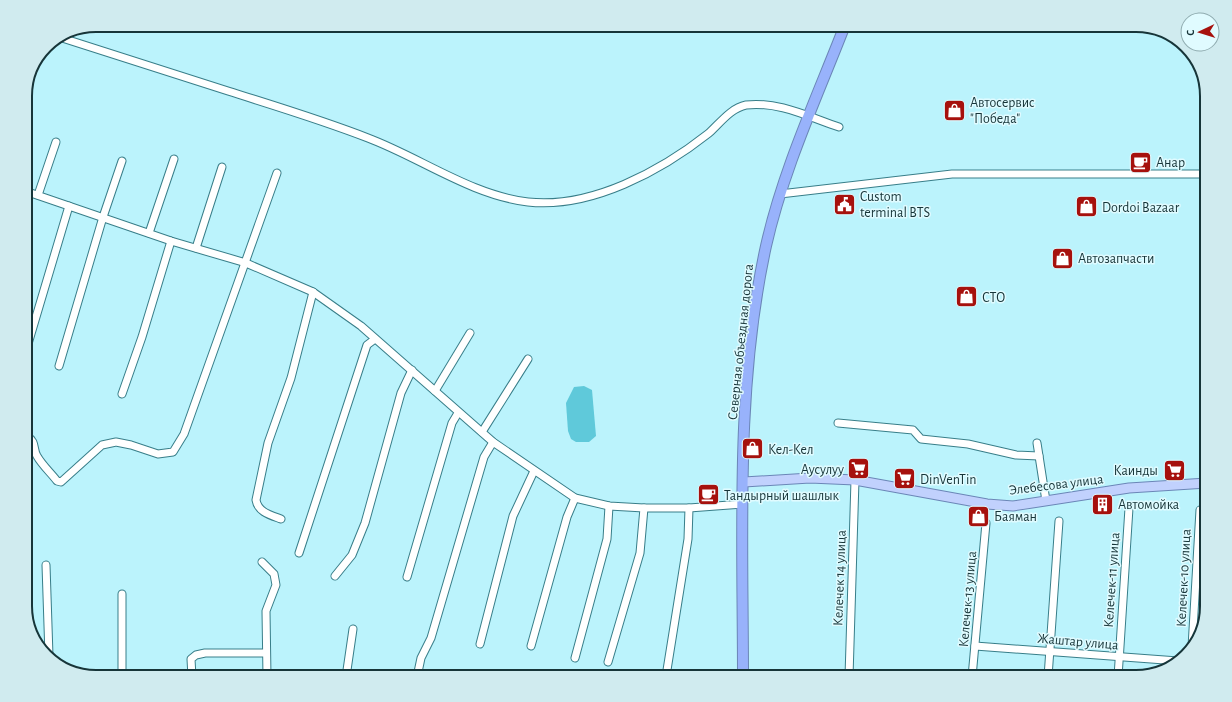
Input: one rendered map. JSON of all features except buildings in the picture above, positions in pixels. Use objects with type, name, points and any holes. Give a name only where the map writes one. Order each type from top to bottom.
[{"type":"highway","name":"Северная объездная дорога","points":[[743,670],[743,504],[746,399],[757,293],[766,245],[780,194],[842,32]]},
{"type":"main road","name":"Элебесова улица","points":[[744,482],[810,478],[854,480],[987,504],[1013,506],[1129,488],[1200,483]]},
{"type":"street","points":[[67,39],[323,122],[370,139],[493,194],[528,202],[558,203],[605,192],[656,168],[709,133],[735,109],[743,106],[759,104],[783,107],[839,127]]},
{"type":"street","points":[[38,195],[56,142]]},
{"type":"street","points":[[148,233],[174,159]]},
{"type":"street","points":[[59,366],[103,217],[122,161]]},
{"type":"street","points":[[196,248],[222,167]]},
{"type":"street","points":[[32,439],[36,456],[57,481],[61,482],[102,445],[116,442],[131,445],[158,454],[173,452],[184,434],[278,173]]},
{"type":"street","points":[[780,194],[952,174],[1200,174]]},
{"type":"street","points":[[32,194],[148,233],[246,263],[313,292],[361,326],[412,370],[458,413],[493,442],[575,498],[609,506],[644,508],[689,508],[743,504]]},
{"type":"street","points":[[32,330],[69,206]]},
{"type":"street","points":[[122,394],[142,337],[171,240]]},
{"type":"street","points":[[281,519],[266,514],[257,506],[256,500],[268,443],[292,378],[313,292]]},
{"type":"street","points":[[435,391],[470,333]]},
{"type":"street","points":[[299,553],[367,345],[375,339]]},
{"type":"street","points":[[482,432],[528,359]]},
{"type":"street","points":[[335,576],[352,555],[365,523],[401,392],[412,370]]},
{"type":"street","points":[[407,577],[452,423],[458,413]]},
{"type":"street","points":[[838,423],[913,430],[921,440],[968,444],[1016,455],[1039,456]]},
{"type":"street","points":[[418,670],[421,658],[431,638],[484,457],[493,442]]},
{"type":"street","points":[[1037,443],[1046,501]]},
{"type":"street","points":[[480,644],[513,516],[534,471]]},
{"type":"street","name":"Келечек 14 улица","points":[[849,670],[854,480]]},
{"type":"street","points":[[531,646],[567,516],[575,498]]},
{"type":"street","points":[[575,658],[607,539],[609,506]]},
{"type":"street","points":[[608,662],[640,553],[644,508]]},
{"type":"street","points":[[667,670],[688,539],[689,508]]},
{"type":"street","name":"Келечек-11 улица","points":[[1118,670],[1129,508]]},
{"type":"street","name":"Келечек-10 улица","points":[[1193,635],[1200,510]]},
{"type":"street","points":[[1049,670],[1058,521]]},
{"type":"street","name":"Келечек-13 улица","points":[[973,670],[986,523]]},
{"type":"street","points":[[262,562],[274,574],[276,585],[266,610],[265,653],[266,670]]},
{"type":"street","points":[[46,565],[49,649]]},
{"type":"street","points":[[122,594],[122,670]]},
{"type":"street","points":[[347,670],[353,629]]},
{"type":"street","name":"Жаштар улица","points":[[975,646],[1169,661]]},
{"type":"street","points":[[192,670],[191,660],[196,655],[205,653],[265,653]]},
{"type":"water","points":[[584,386],[592,390],[596,436],[589,442],[576,442],[571,439],[568,431],[566,403],[574,387]]},
{"type":"place","name":"Автосервис \"Победа\"","points":[[955,110]]},
{"type":"place","name":"Анар","points":[[1141,162]]},
{"type":"place","name":"Custom terminal BTS","points":[[844,204]]},
{"type":"place","name":"Dordoi Bazaar","points":[[1086,207]]},
{"type":"place","name":"Автозапчасти","points":[[1063,258]]},
{"type":"place","name":"СТО","points":[[966,297]]},
{"type":"place","name":"Кел-Кел","points":[[752,449]]},
{"type":"place","name":"Аусулуу","points":[[859,469]]},
{"type":"place","name":"Каинды","points":[[1174,470]]},
{"type":"place","name":"DinVenTin","points":[[904,479]]},
{"type":"place","name":"Тандырный шашлык","points":[[708,495]]},
{"type":"place","name":"Автомойка","points":[[1102,504]]},
{"type":"place","name":"Баяман","points":[[979,516]]}]
